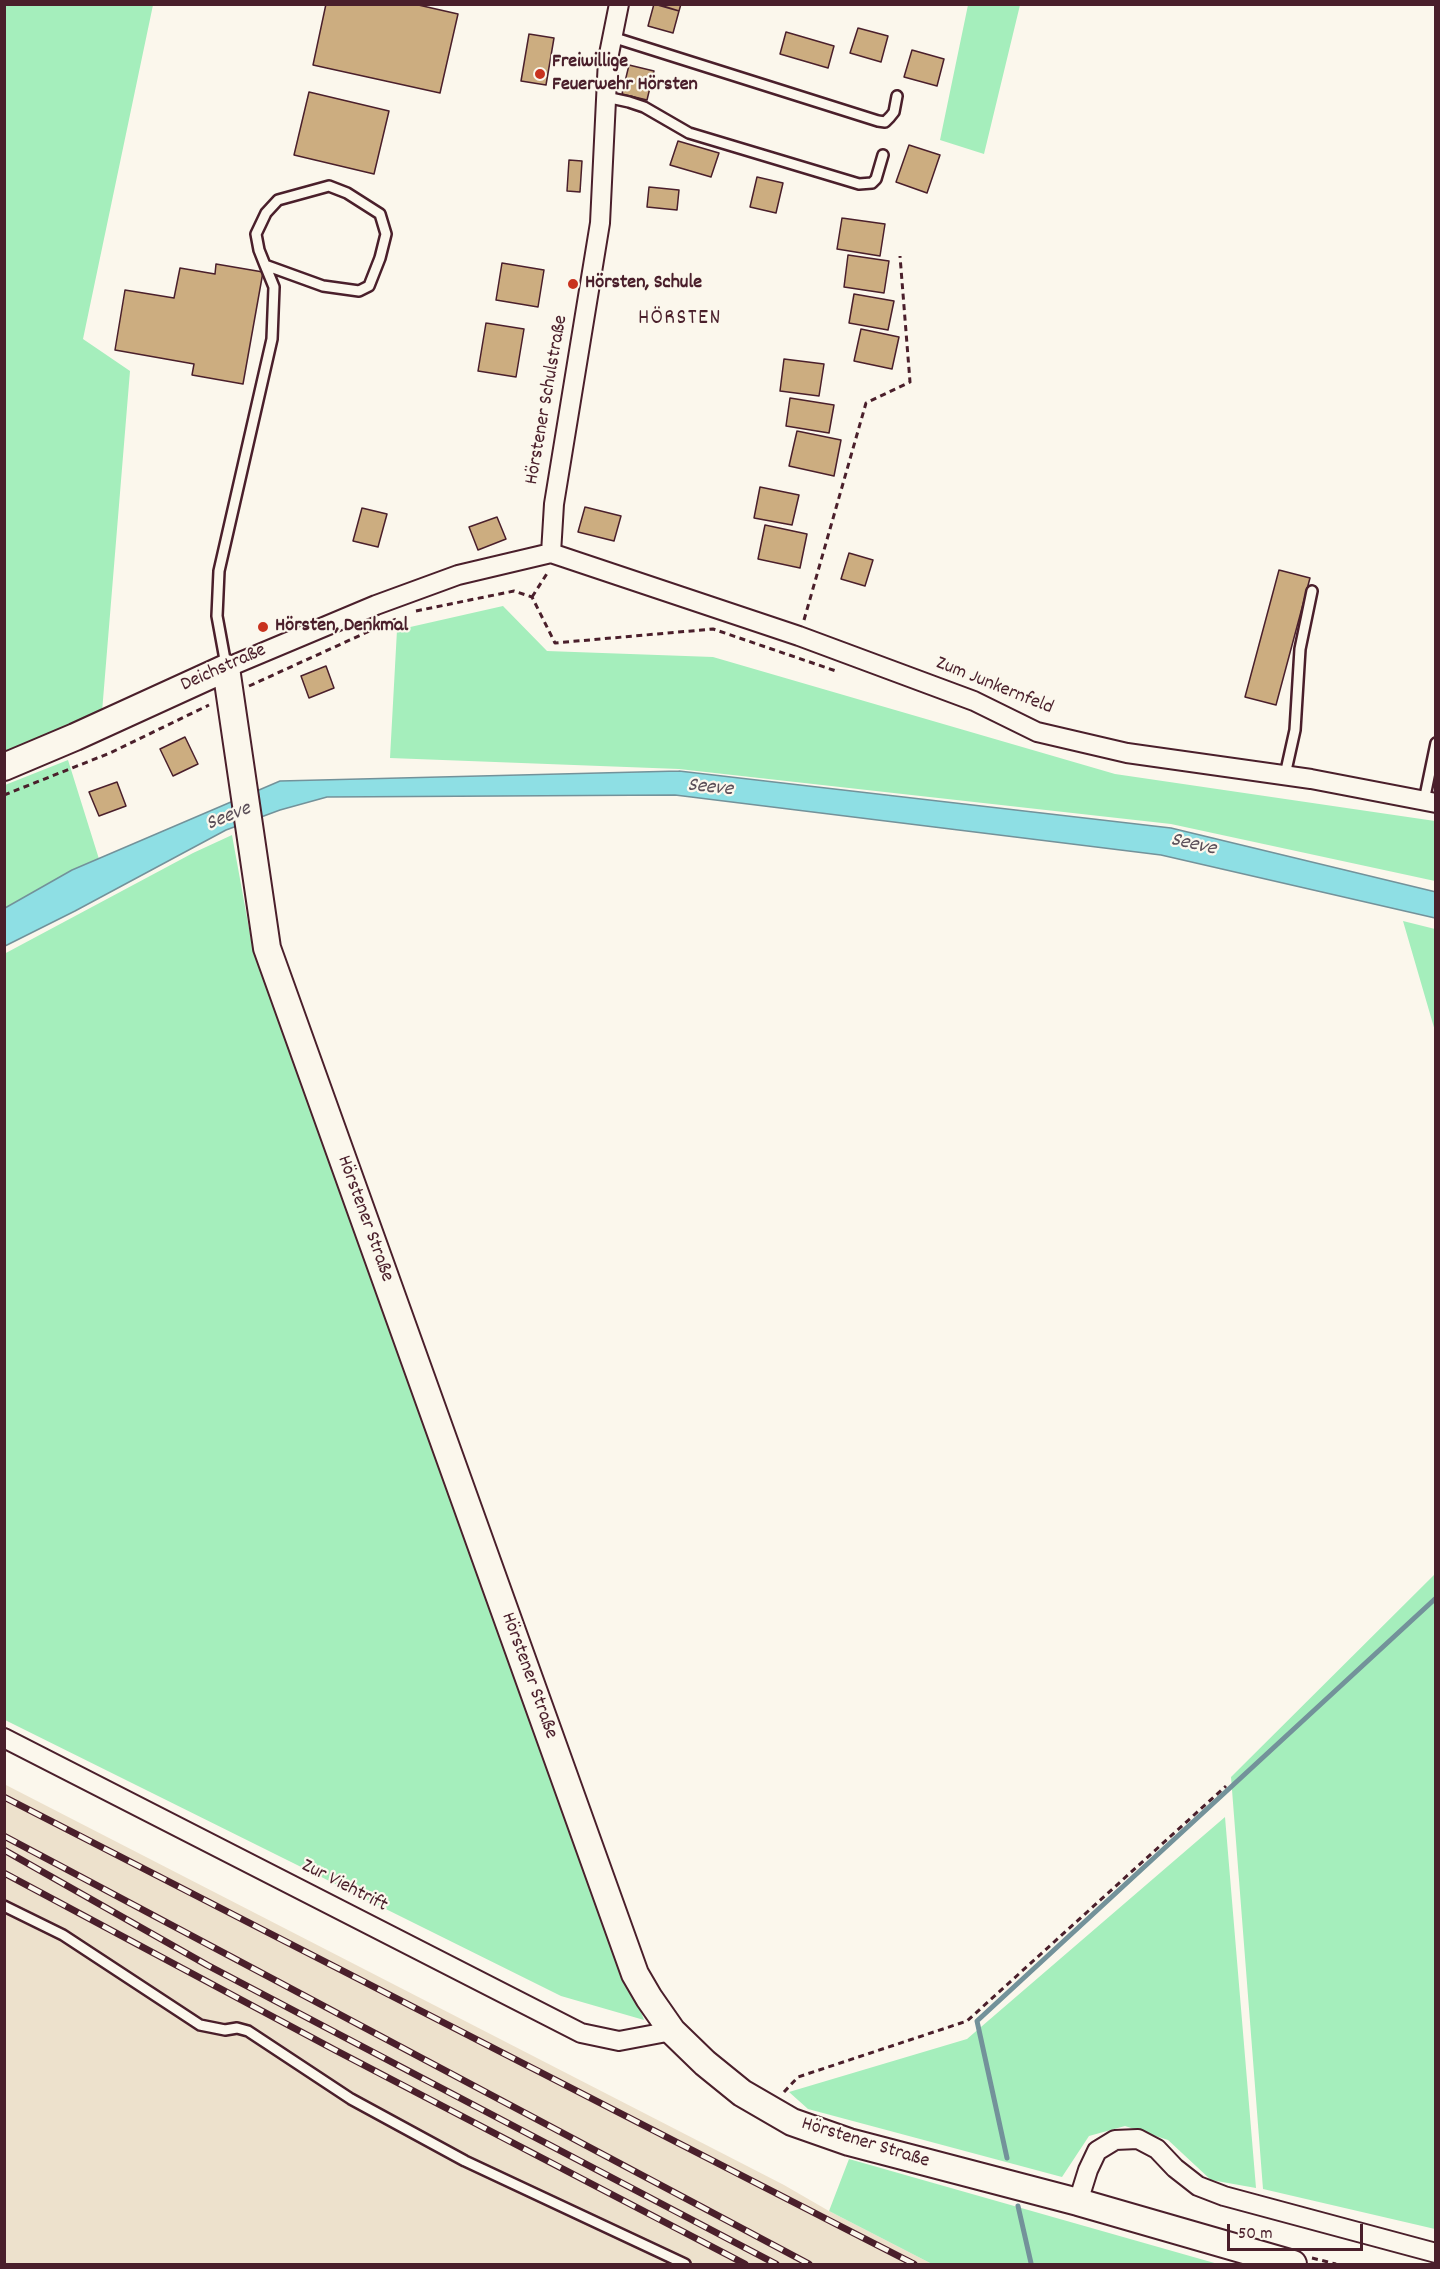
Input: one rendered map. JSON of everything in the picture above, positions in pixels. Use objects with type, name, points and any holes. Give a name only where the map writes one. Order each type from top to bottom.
[{"type":"street","name":"Hörstener Schulstraße","points":[[550,553],[554,504],[600,223],[608,59],[619,4]]},
{"type":"street","name":"Zum Junkernfeld","points":[[550,553],[799,636],[974,701],[1037,732],[1127,753],[1285,775],[1430,802]]},
{"type":"street","name":"Deichstraße","points":[[4,766],[376,605],[458,575],[550,553]]},
{"type":"street","name":"Hörstener Straße","points":[[226,668],[239,696],[244,779],[267,948],[635,1974],[649,1998],[672,2031],[720,2075],[742,2093],[792,2122],[849,2142],[1298,2260]]},
{"type":"street","name":"Zur Viehtrift","points":[[4,1738],[582,2033],[619,2041],[672,2031]]},
{"type":"street","points":[[1078,2202],[1088,2170],[1097,2151],[1115,2140],[1138,2139],[1157,2149],[1175,2168],[1198,2186],[1224,2196],[1436,2253]]},
{"type":"lane","points":[[612,37],[878,121],[885,122],[894,112],[897,96]]},
{"type":"lane","points":[[606,97],[644,107],[689,133],[859,184],[872,183],[876,179],[883,154]]},
{"type":"lane","points":[[226,668],[217,616],[219,571],[272,339],[274,287],[265,265],[259,250],[256,234],[266,213],[278,200],[329,186],[347,193],[380,214],[386,234],[380,258],[369,286],[359,291],[323,286],[265,265]]},
{"type":"lane","points":[[1285,775],[1295,730],[1300,649],[1312,591]]},
{"type":"lane","points":[[1430,802],[1436,743]]},
{"type":"lane","points":[[4,1906],[63,1935],[200,2025],[225,2030],[237,2028],[248,2031],[351,2099],[465,2161],[685,2265]]},
{"type":"path","points":[[799,636],[866,403],[910,382],[900,256]]},
{"type":"path","points":[[532,597],[550,570],[550,553]]},
{"type":"path","points":[[409,613],[514,591],[532,597],[555,643],[713,629],[845,674]]},
{"type":"path","points":[[4,795],[110,753],[212,704],[239,696],[399,618]]},
{"type":"path","points":[[768,2108],[798,2077],[967,2021],[1226,1786]]},
{"type":"path","points":[[1298,2260],[1336,2265]]},
{"type":"shaded area","points":[[4,1784],[784,2185],[932,2264],[5,2264]]},
{"type":"green space","points":[[4,5],[153,5],[83,339],[130,371],[102,712],[4,757]]},
{"type":"green space","points":[[968,5],[1020,5],[984,154],[940,140]]},
{"type":"green space","points":[[503,606],[547,651],[713,657],[1115,774],[1435,821],[1435,881],[1171,824],[679,769],[390,758],[397,630]]},
{"type":"green space","points":[[68,760],[99,859],[72,870],[5,908],[5,785]]},
{"type":"green space","points":[[232,835],[252,945],[644,2020],[561,1996],[5,1720],[4,954],[193,853]]},
{"type":"green space","points":[[1403,921],[1435,929],[1435,1031]]},
{"type":"green space","points":[[1435,1574],[1435,2229],[1263,2189],[1231,1777]]},
{"type":"green space","points":[[1225,1817],[1256,2188],[1211,2180],[1168,2140],[1125,2126],[1089,2136],[1062,2177],[808,2109],[789,2092],[967,2039]]},
{"type":"green space","points":[[849,2159],[1218,2264],[932,2264],[829,2211]]},
{"type":"water","name":"Seeve","points":[[679,771],[1171,828],[1436,892],[1435,918],[1161,855],[675,795],[327,797],[280,810],[226,830],[5,946],[5,908],[72,870],[280,781]]},
{"type":"building","points":[[326,4],[414,4],[458,14],[440,93],[313,65]]},
{"type":"building","points":[[654,4],[679,11],[673,33],[648,26]]},
{"type":"building","points":[[657,4],[681,4],[679,11]]},
{"type":"building","points":[[858,28],[888,36],[881,62],[850,53]]},
{"type":"building","points":[[786,32],[834,46],[828,68],[780,54]]},
{"type":"building","points":[[529,34],[554,38],[546,85],[521,81]]},
{"type":"building","points":[[912,50],[944,59],[937,86],[904,77]]},
{"type":"building","points":[[629,65],[654,71],[647,100],[622,94]]},
{"type":"building","points":[[309,92],[389,111],[374,174],[294,155]]},
{"type":"building","points":[[678,141],[719,153],[711,177],[670,165]]},
{"type":"building","points":[[909,145],[940,155],[927,193],[896,182]]},
{"type":"building","points":[[569,160],[582,161],[580,192],[567,191]]},
{"type":"building","points":[[757,177],[783,183],[776,213],[750,207]]},
{"type":"building","points":[[649,187],[679,190],[677,210],[647,207]]},
{"type":"building","points":[[842,218],[885,224],[880,256],[837,249]]},
{"type":"building","points":[[848,255],[889,261],[884,293],[844,287]]},
{"type":"building","points":[[502,263],[544,270],[538,307],[496,300]]},
{"type":"building","points":[[216,264],[263,272],[243,384],[192,375],[194,364],[115,350],[125,290],[174,298],[180,268],[215,274]]},
{"type":"building","points":[[854,294],[894,301],[888,330],[849,323]]},
{"type":"building","points":[[486,323],[524,329],[516,377],[478,371]]},
{"type":"building","points":[[861,329],[899,337],[892,369],[854,361]]},
{"type":"building","points":[[784,359],[824,364],[819,396],[780,391]]},
{"type":"building","points":[[790,398],[834,405],[829,433],[786,426]]},
{"type":"building","points":[[797,431],[841,440],[834,476],[789,466]]},
{"type":"building","points":[[760,487],[799,495],[792,525],[754,518]]},
{"type":"building","points":[[585,507],[621,516],[614,541],[578,532]]},
{"type":"building","points":[[362,508],[387,514],[378,547],[353,541]]},
{"type":"building","points":[[497,517],[506,539],[478,550],[469,527]]},
{"type":"building","points":[[765,525],[807,534],[800,568],[758,559]]},
{"type":"building","points":[[849,553],[873,560],[865,586],[841,579]]},
{"type":"building","points":[[1279,570],[1310,578],[1276,705],[1245,697]]},
{"type":"building","points":[[326,666],[334,688],[309,698],[301,676]]},
{"type":"building","points":[[185,737],[198,764],[173,776],[160,749]]},
{"type":"building","points":[[117,782],[126,806],[99,816],[89,792]]},
{"type":"waterway","points":[[1007,2158],[977,2021],[1436,1598]]},
{"type":"waterway","points":[[1018,2206],[1031,2263]]},
{"type":"railway","points":[[4,1797],[914,2264]]},
{"type":"railway","points":[[4,1836],[809,2264]]},
{"type":"railway","points":[[4,1850],[207,1965],[776,2264]]},
{"type":"railway","points":[[4,1873],[335,2050],[745,2264]]},
{"type":"place","name":"Freiwillige Feuerwehr Hörsten","points":[[540,74]]},
{"type":"place","name":"Hörsten, Schule","points":[[573,284]]},
{"type":"place","name":"Hörsten, Denkmal","points":[[263,627]]},
{"type":"district","name":"HÖRSTEN","points":[[680,320]]}]
